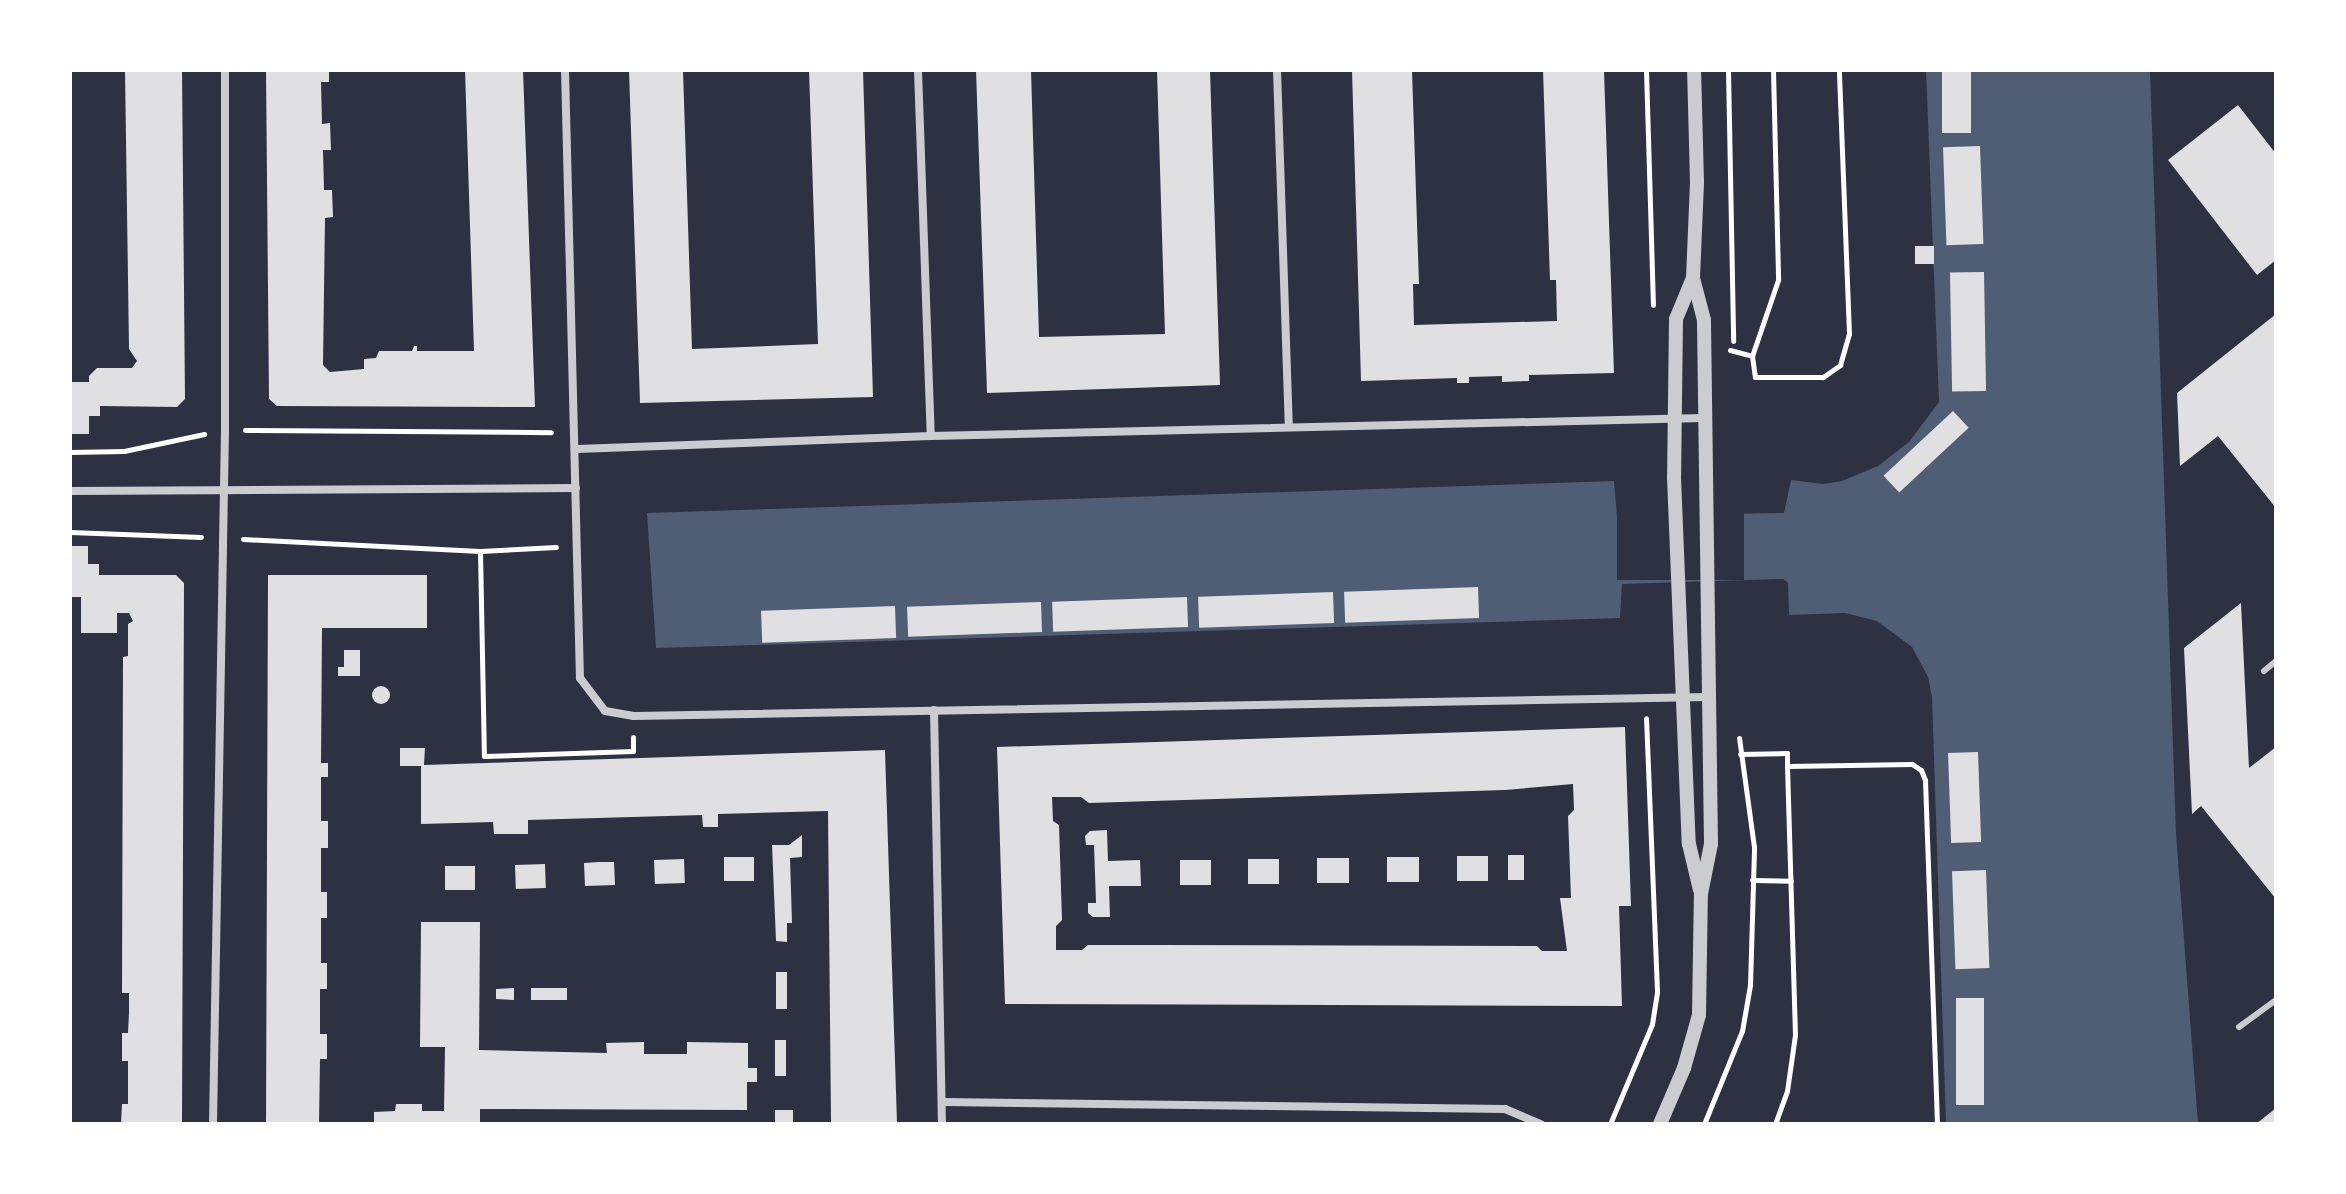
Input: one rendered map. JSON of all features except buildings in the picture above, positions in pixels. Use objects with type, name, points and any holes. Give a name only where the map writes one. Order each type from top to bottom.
[{"type":"street","points":[[213,1124],[225,430],[225,70]]},
{"type":"street","points":[[565,70],[577,449],[575,547],[580,678],[605,711],[634,716],[1711,697]]},
{"type":"street","points":[[918,70],[931,436]]},
{"type":"street","points":[[1277,70],[1289,427]]},
{"type":"street","points":[[1660,1124],[1684,1068],[1699,1015],[1701,894],[1711,844],[1704,320],[1693,278],[1697,182],[1694,70]]},
{"type":"street","points":[[1693,278],[1676,319],[1674,515],[1689,844],[1701,894]]},
{"type":"street","points":[[577,449],[931,436],[1703,418]]},
{"type":"street","points":[[70,491],[576,488]]},
{"type":"street","points":[[934,710],[942,1124]]},
{"type":"street","points":[[943,1102],[1505,1109],[1541,1124]]},
{"type":"lane","points":[[2264,671],[2276,661]]},
{"type":"lane","points":[[2239,1027],[2276,1000]]},
{"type":"path","points":[[1646,70],[1653,320]]},
{"type":"path","points":[[1728,70],[1731,359]]},
{"type":"path","points":[[1773,70],[1778,280],[1752,356],[1755,377],[1823,377],[1840,365],[1849,334],[1839,70]]},
{"type":"path","points":[[1732,350],[1752,356]]},
{"type":"path","points":[[70,452],[124,451],[225,430],[576,432]]},
{"type":"path","points":[[70,532],[480,551],[575,547]]},
{"type":"path","points":[[480,551],[484,756],[633,751],[634,716]]},
{"type":"path","points":[[1610,1124],[1652,1024],[1657,1000],[1646,700]]},
{"type":"path","points":[[1712,754],[1787,753],[1794,1050],[1787,1091],[1775,1124]]},
{"type":"path","points":[[1704,1124],[1742,1031],[1750,985],[1754,847],[1740,754]]},
{"type":"path","points":[[1647,757],[1683,755]]},
{"type":"path","points":[[1787,766],[1912,764],[1925,780],[1937,1124]]},
{"type":"path","points":[[1752,880],[1791,881]]},
{"type":"water","points":[[1926,70],[2150,70],[2176,834],[2198,1124],[1946,1124],[1932,697],[1928,677],[1912,647],[1877,621],[1845,613],[1789,615],[1788,583],[1783,579],[1622,584],[1620,618],[656,648],[647,513],[1614,481],[1617,516],[1784,513],[1791,480],[1823,484],[1842,481],[1878,466],[1909,442],[1939,402]]},
{"type":"pier","points":[[1617,513],[1744,513],[1744,580],[1617,580]]}]
